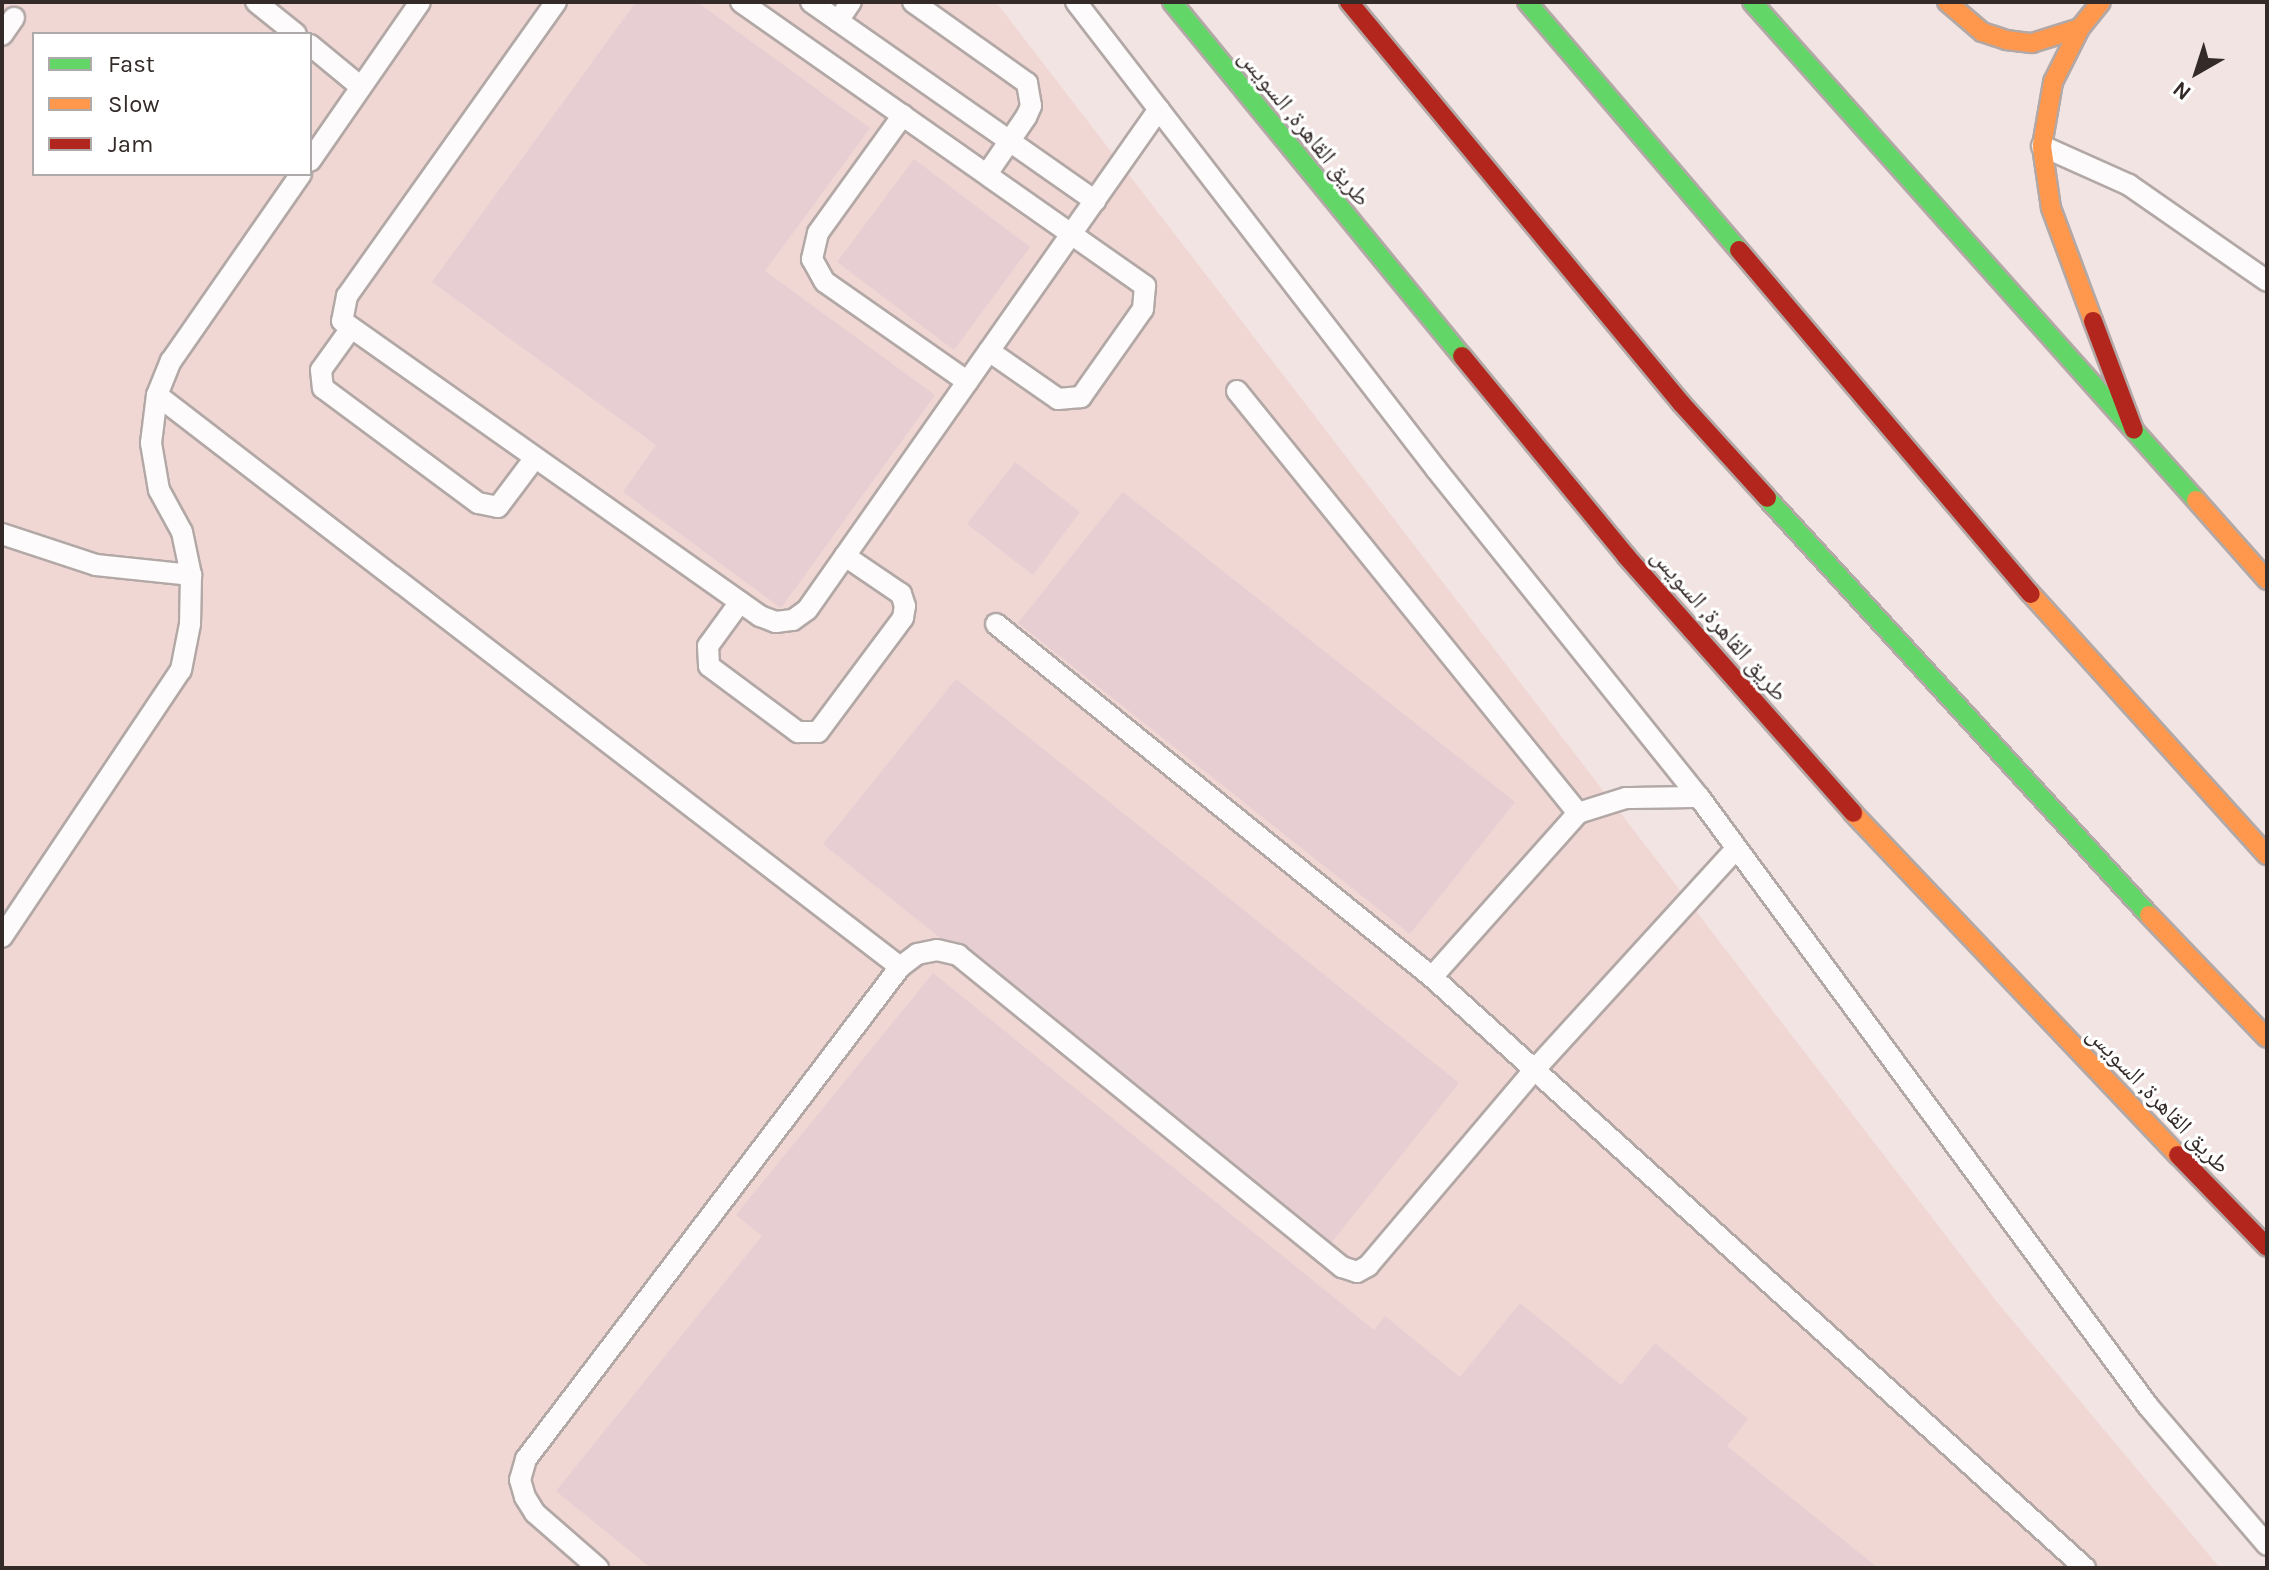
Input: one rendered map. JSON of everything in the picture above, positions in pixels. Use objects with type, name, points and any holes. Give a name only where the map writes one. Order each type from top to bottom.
[{"type":"main road","name":"طريق القاهرة, السويس","points":[[1172,2],[1626,556],[1899,865],[2267,1247]]},
{"type":"main road","points":[[1349,2],[1681,403],[2025,785],[2267,1038]]},
{"type":"main road","points":[[1527,2],[2120,698],[2267,855]]},
{"type":"main road","points":[[1752,2],[2267,580]]},
{"type":"main road","points":[[1947,2],[1982,32],[2006,40],[2032,43],[2080,28]]},
{"type":"main road","points":[[2101,2],[2080,28],[2053,82],[2042,146],[2051,208],[2135,433]]},
{"type":"lane","points":[[256,2],[294,32]]},
{"type":"lane","points":[[312,158],[420,2]]},
{"type":"lane","points":[[556,2],[347,296],[342,321],[349,331],[740,602],[776,622],[793,620],[807,610],[1159,109]]},
{"type":"lane","points":[[741,2],[1137,277],[1147,298],[1081,397],[1058,399],[989,351]]},
{"type":"lane","points":[[811,2],[1095,201]]},
{"type":"lane","points":[[838,21],[851,2]]},
{"type":"lane","points":[[913,2],[1027,83],[1031,106],[987,174]]},
{"type":"lane","points":[[1076,2],[1436,469],[1699,797],[2148,1406],[2267,1545]]},
{"type":"lane","points":[[312,47],[361,87]]},
{"type":"lane","points":[[903,115],[818,233],[812,259],[825,282],[968,382]]},
{"type":"lane","points":[[2042,146],[2142,193],[2267,281]]},
{"type":"lane","points":[[2,937],[181,670],[190,624],[191,575],[182,532],[159,490],[151,443],[157,395],[171,361],[300,176]]},
{"type":"lane","points":[[349,331],[321,370],[323,388],[478,503],[498,507],[534,459]]},
{"type":"lane","points":[[1237,391],[1578,813]]},
{"type":"lane","points":[[157,395],[900,967]]},
{"type":"lane","points":[[2,534],[96,565],[191,575]]},
{"type":"lane","points":[[740,602],[708,646],[709,666],[798,732],[818,732],[903,618],[905,606],[901,594],[845,556]]},
{"type":"lane","points":[[996,624],[1432,977],[2085,1568]]},
{"type":"lane","points":[[1432,977],[1578,813],[1626,798],[1699,797]]},
{"type":"lane","points":[[598,1568],[535,1513],[520,1480],[526,1459],[900,967],[917,954],[937,950],[958,955],[1342,1267],[1357,1272],[1368,1266],[1536,1068],[1736,849]]},
{"type":"shaded area","points":[[2,2],[996,2],[1997,1302],[2220,1568],[2,1568]]},
{"type":"building","points":[[636,2],[697,2],[870,128],[765,271],[935,395],[781,608],[623,492],[656,445],[432,282]]},
{"type":"building","points":[[914,159],[1030,247],[954,350],[837,262]]},
{"type":"building","points":[[1015,462],[1080,512],[1033,575],[967,524]]},
{"type":"building","points":[[1123,492],[1515,802],[1410,934],[1018,623]]},
{"type":"building","points":[[956,679],[1459,1083],[1327,1248],[823,844]]},
{"type":"building","points":[[933,973],[1374,1330],[1385,1316],[1460,1377],[1520,1303],[1621,1385],[1655,1343],[1748,1419],[1727,1446],[1878,1568],[651,1568],[556,1491],[762,1236],[736,1215]]},
{"type":"traffic: fast","points":[[1172,2],[1462,356]]},
{"type":"traffic: fast","points":[[1527,2],[1739,250]]},
{"type":"traffic: fast","points":[[1752,2],[2196,500]]},
{"type":"traffic: fast","points":[[1767,498],[2149,915]]},
{"type":"traffic: slow","points":[[1947,2],[1982,32],[2006,40],[2032,43],[2080,28]]},
{"type":"traffic: slow","points":[[2093,321],[2051,208],[2042,146],[2053,82],[2080,28],[2101,2]]},
{"type":"traffic: slow","points":[[2196,500],[2267,580]]},
{"type":"traffic: slow","points":[[2031,594],[2267,855]]},
{"type":"traffic: slow","points":[[1853,813],[2178,1155]]},
{"type":"traffic: slow","points":[[2149,915],[2267,1038]]},
{"type":"traffic: jam","points":[[1349,2],[1681,403],[1767,498]]},
{"type":"traffic: jam","points":[[1739,250],[2031,594]]},
{"type":"traffic: jam","points":[[2093,321],[2134,430]]},
{"type":"traffic: jam","points":[[1462,356],[1626,556],[1853,813]]},
{"type":"traffic: jam","points":[[2178,1155],[2267,1247]]}]
